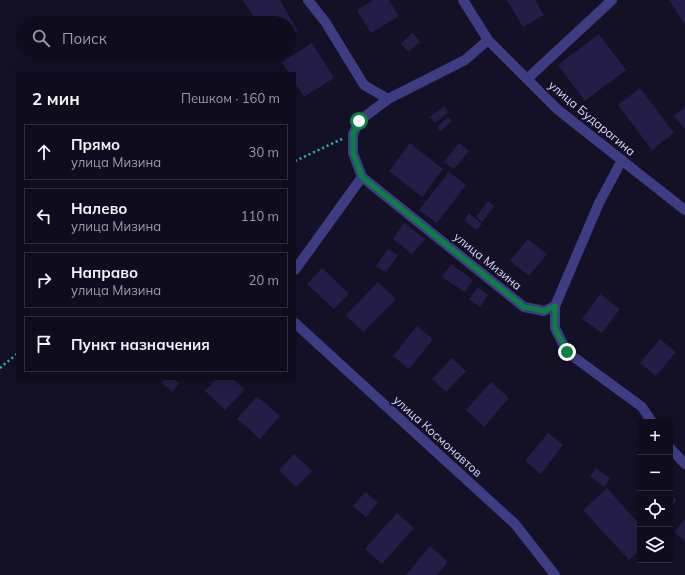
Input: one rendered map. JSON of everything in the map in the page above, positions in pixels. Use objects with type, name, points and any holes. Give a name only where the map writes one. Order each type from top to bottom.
[{"type":"street","points":[[308,0],[326,23],[364,85],[388,99]]},
{"type":"street","name":"улица Бударагина","points":[[463,0],[488,40],[557,109],[685,210]]},
{"type":"street","points":[[527,79],[612,0]]},
{"type":"street","points":[[296,269],[362,177],[353,153],[353,134],[359,121],[388,99],[465,60],[488,40]]},
{"type":"street","points":[[622,160],[600,203],[555,306],[555,328],[567,352],[642,407],[650,419]]},
{"type":"street","name":"улица Мизина","points":[[362,177],[524,307],[544,311],[555,306]]},
{"type":"street","name":"улица Космонавтов","points":[[296,324],[515,524],[555,575]]},
{"type":"street","points":[[673,451],[685,464]]},
{"type":"path","points":[[296,161],[353,134]]},
{"type":"path","points":[[0,368],[16,355]]},
{"type":"building","points":[[243,0],[280,0],[289,16],[253,16]]},
{"type":"building","points":[[373,0],[389,0],[399,16],[371,33],[357,10]]},
{"type":"building","points":[[507,0],[535,0],[544,15],[523,27]]},
{"type":"building","points":[[669,0],[685,0],[685,25]]},
{"type":"building","points":[[413,33],[420,42],[408,52],[401,43]]},
{"type":"building","points":[[599,34],[626,70],[585,101],[558,65]]},
{"type":"building","points":[[312,43],[334,78],[304,97],[296,85],[296,72],[288,72],[282,62],[285,60],[296,60],[296,53]]},
{"type":"building","points":[[640,88],[674,133],[652,150],[618,105]]},
{"type":"building","points":[[444,106],[448,112],[435,123],[430,117]]},
{"type":"building","points":[[685,107],[685,129],[674,116]]},
{"type":"building","points":[[448,117],[452,121],[440,132],[437,127]]},
{"type":"building","points":[[410,143],[443,169],[422,197],[389,171]]},
{"type":"building","points":[[459,143],[469,151],[454,169],[444,162]]},
{"type":"building","points":[[449,172],[466,185],[437,223],[419,210]]},
{"type":"building","points":[[488,201],[494,206],[482,222],[476,217]]},
{"type":"building","points":[[469,213],[482,224],[476,230],[464,220]]},
{"type":"building","points":[[404,223],[425,239],[412,254],[393,239]]},
{"type":"building","points":[[528,239],[547,254],[529,276],[510,261]]},
{"type":"building","points":[[388,249],[398,255],[386,272],[376,266]]},
{"type":"building","points":[[451,264],[473,280],[465,292],[442,277]]},
{"type":"building","points":[[322,268],[349,294],[334,309],[307,284]]},
{"type":"building","points":[[378,282],[396,299],[363,332],[346,315]]},
{"type":"building","points":[[478,287],[488,295],[480,307],[469,299]]},
{"type":"building","points":[[600,294],[620,309],[602,333],[582,319]]},
{"type":"building","points":[[417,326],[433,339],[409,369],[393,356]]},
{"type":"building","points":[[660,339],[676,352],[656,376],[640,363]]},
{"type":"building","points":[[452,358],[466,371],[446,392],[432,379]]},
{"type":"building","points":[[164,380],[174,380],[179,384],[172,392],[162,383]]},
{"type":"building","points":[[215,380],[234,380],[245,390],[225,410],[205,391]]},
{"type":"building","points":[[491,382],[509,398],[484,427],[466,410]]},
{"type":"building","points":[[257,396],[280,416],[260,439],[237,419]]},
{"type":"building","points":[[548,433],[563,445],[541,474],[525,461]]},
{"type":"building","points":[[294,454],[312,471],[296,487],[279,470]]},
{"type":"building","points":[[596,468],[610,478],[604,487],[590,476]]},
{"type":"building","points":[[607,488],[637,522],[637,553],[629,560],[583,510]]},
{"type":"building","points":[[365,492],[378,502],[366,517],[353,506]]},
{"type":"building","points":[[673,497],[677,500],[673,505]]},
{"type":"building","points":[[397,513],[414,528],[382,564],[365,549]]},
{"type":"building","points":[[685,519],[685,541],[674,532]]},
{"type":"building","points":[[430,546],[448,562],[437,575],[406,575]]},
{"type":"route","points":[[359,121],[353,134],[353,153],[362,177],[524,307],[544,311],[555,306],[555,328],[567,352]]}]
